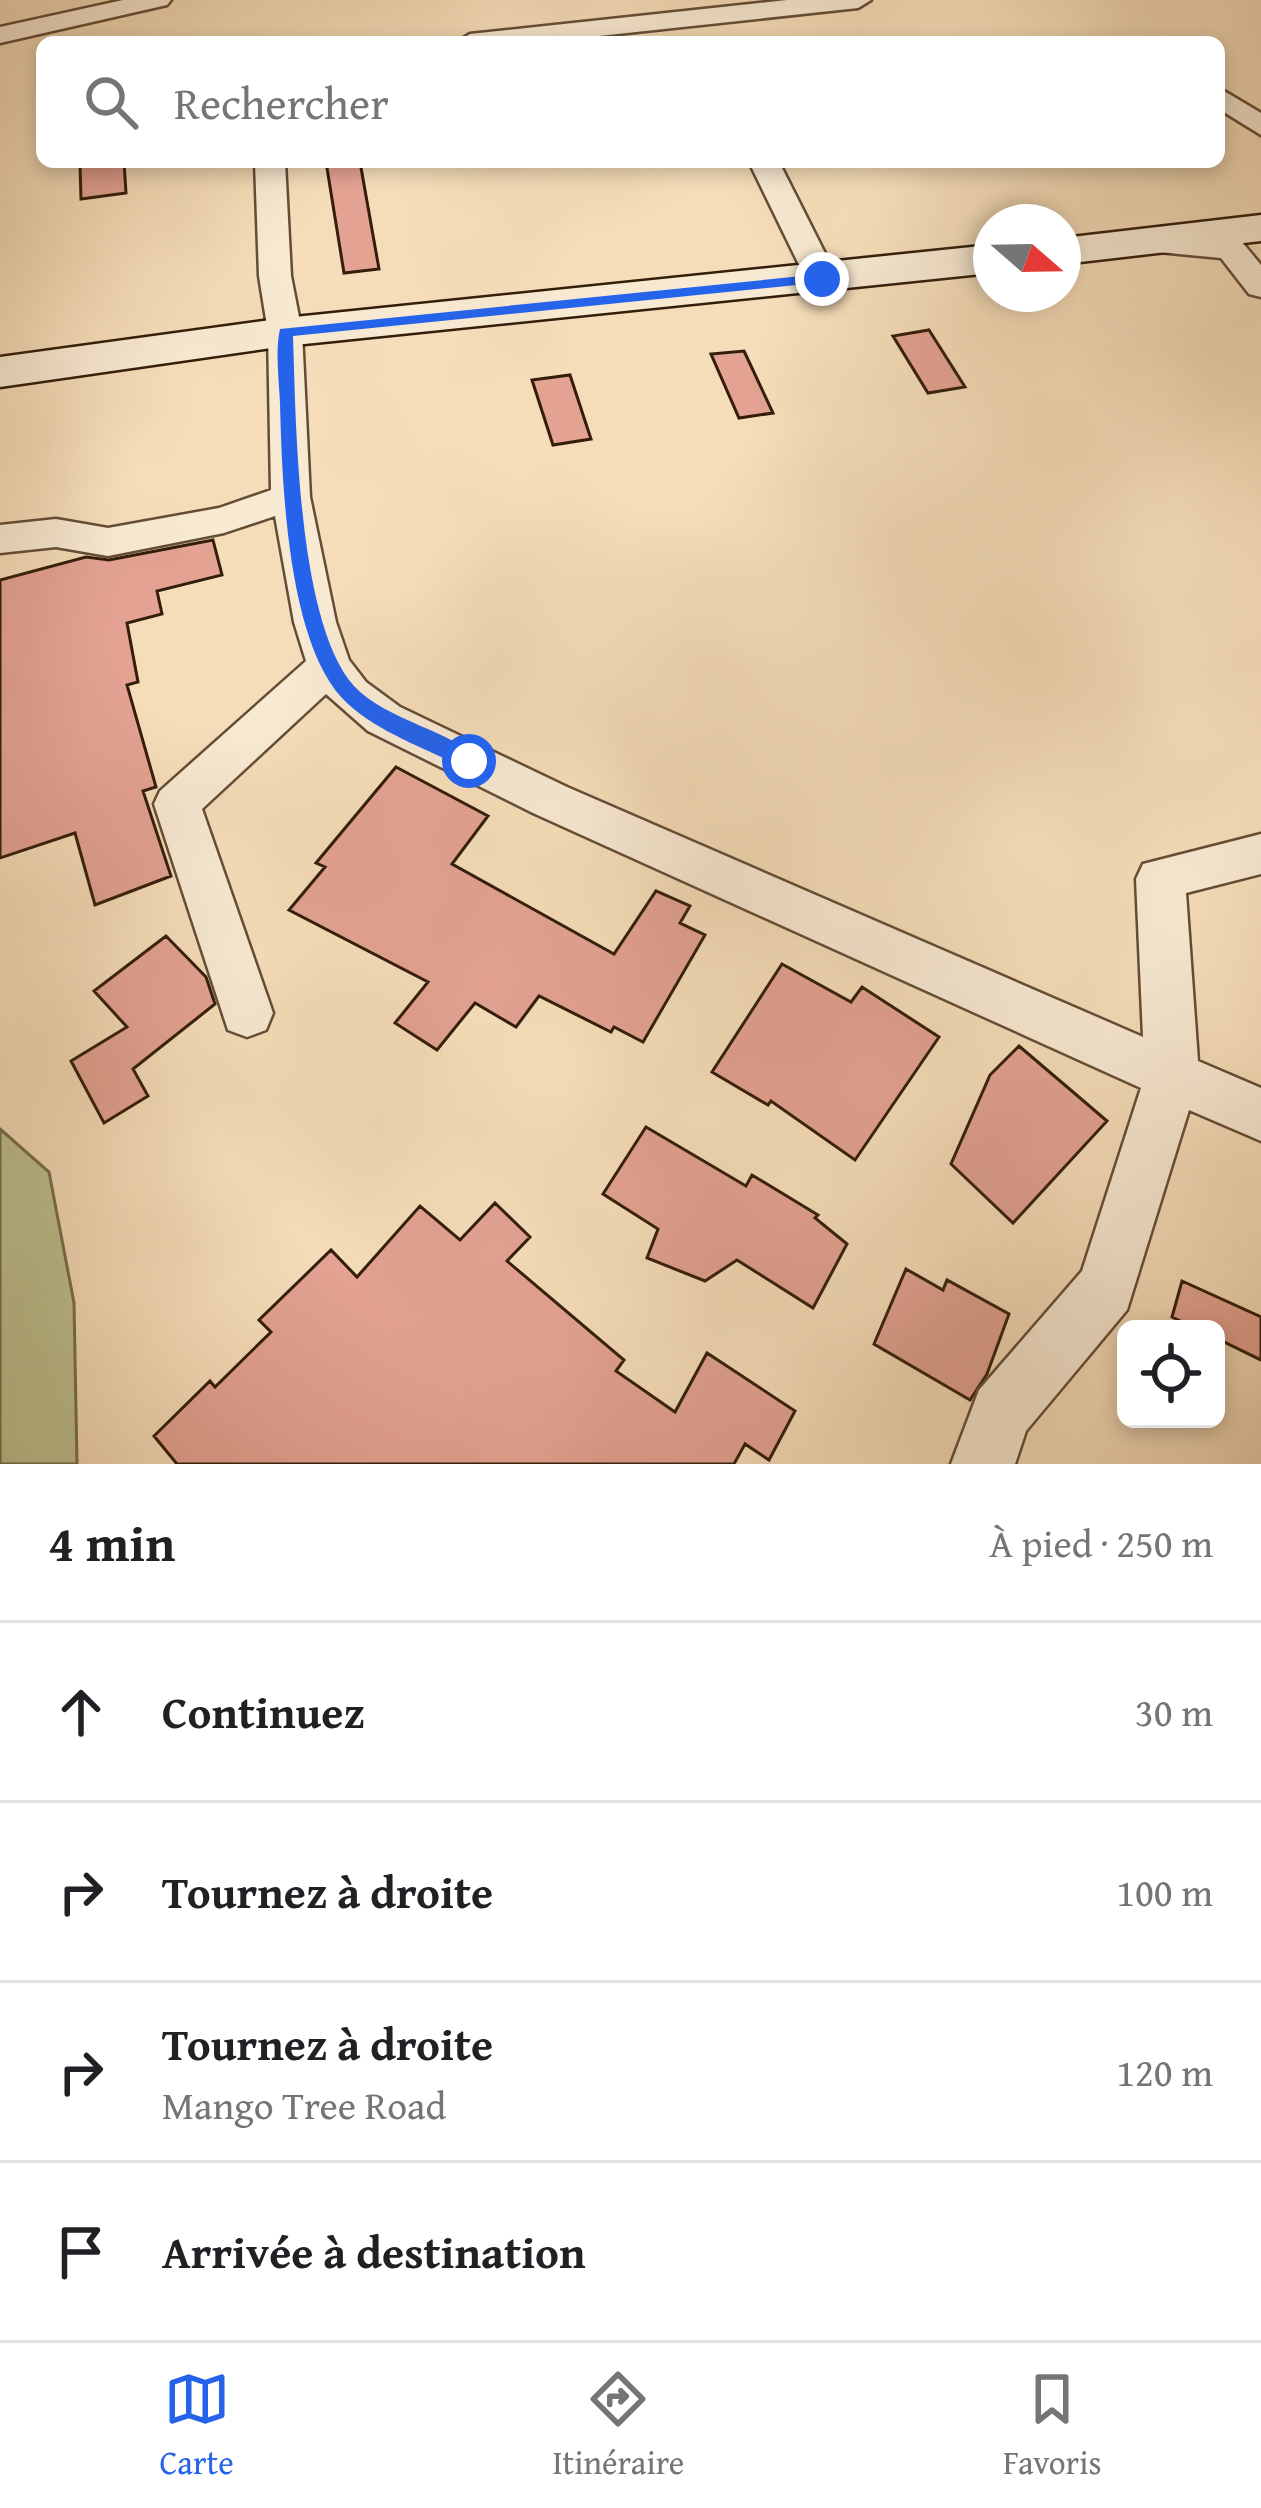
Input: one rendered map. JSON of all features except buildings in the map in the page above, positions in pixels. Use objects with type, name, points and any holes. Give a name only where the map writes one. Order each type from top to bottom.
[{"type":"main road","points":[[1081,249],[1261,228]]},
{"type":"main road","points":[[0,373],[285,332],[973,262]]},
{"type":"street","points":[[0,35],[158,0]]},
{"type":"street","points":[[530,36],[858,0]]},
{"type":"street","points":[[1225,100],[1261,126]]},
{"type":"street","points":[[270,168],[275,276],[285,332],[291,497],[314,622],[329,665],[350,694],[384,719],[469,761],[1261,1115]]},
{"type":"street","points":[[767,168],[822,279]]},
{"type":"street","points":[[1139,243],[1231,249],[1261,286]]},
{"type":"street","points":[[0,539],[56,532],[108,542],[224,520],[291,497]]},
{"type":"street","points":[[247,1013],[177,804],[329,665]]},
{"type":"street","points":[[983,1464],[1001,1412],[1106,1289],[1172,1076],[1160,879],[1261,854]]},
{"type":"green space","points":[[0,1129],[49,1172],[74,1303],[77,1464],[0,1464]]},
{"type":"route","points":[[469,761],[384,719],[350,694],[329,665],[314,622],[291,497],[285,332],[822,279]]}]
